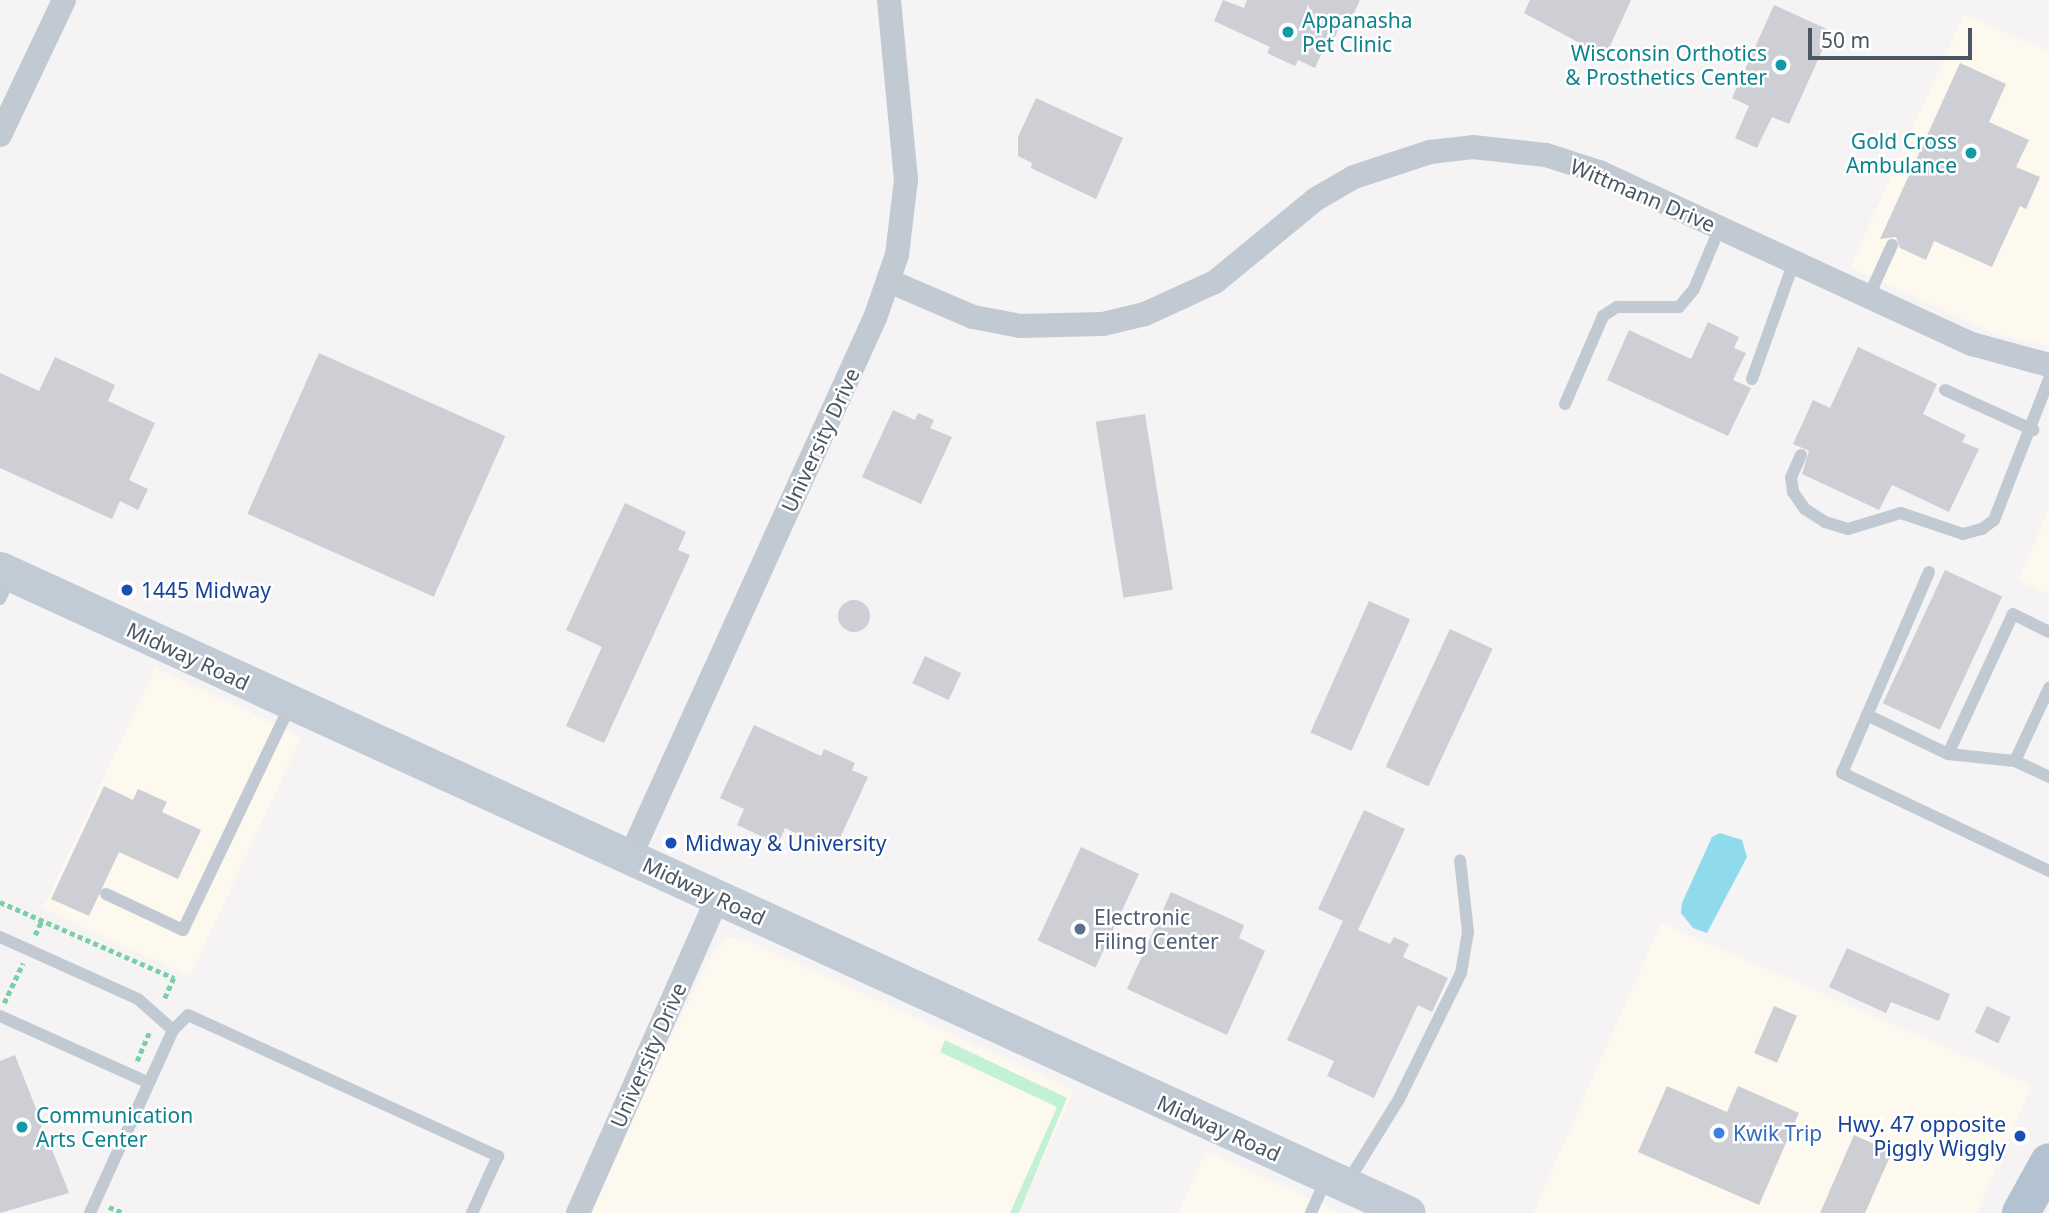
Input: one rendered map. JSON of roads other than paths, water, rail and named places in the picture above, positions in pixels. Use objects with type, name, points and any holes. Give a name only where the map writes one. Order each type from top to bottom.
[{"type":"main road","name":"Midway Road","points":[[4,581],[292,703],[1408,1213]]},
{"type":"main road","points":[[2021,1213],[2049,1162]]},
{"type":"street","points":[[0,135],[64,0]]},
{"type":"street","name":"University Drive","points":[[630,857],[889,282],[906,180],[889,0]]},
{"type":"street","name":"Wittmann Drive","points":[[889,282],[973,317],[1034,327],[1103,324],[1145,314],[1215,282],[1316,199],[1354,177],[1418,155],[1473,147],[1581,166],[1972,344],[2049,365]]},
{"type":"street","name":"University Drive","points":[[578,1213],[718,897]]},
{"type":"lane","points":[[1565,404],[1603,316],[1617,307],[1679,307],[1694,289],[1720,227]]},
{"type":"lane","points":[[1869,296],[1892,244]]},
{"type":"lane","points":[[1752,379],[1794,261]]},
{"type":"lane","points":[[1801,455],[1791,477],[1793,492],[1805,509],[1825,522],[1848,529],[1915,514],[1964,534],[1994,520],[2033,430],[2049,379]]},
{"type":"lane","points":[[1945,390],[2033,430]]},
{"type":"lane","points":[[1929,572],[1842,772],[2049,871]]},
{"type":"lane","points":[[1948,754],[2013,614],[2049,632]]},
{"type":"lane","points":[[2015,761],[2049,688]]},
{"type":"lane","points":[[106,894],[183,930],[292,703]]},
{"type":"lane","points":[[1867,715],[1948,754],[2015,761],[2049,777]]},
{"type":"lane","points":[[1311,1213],[1399,1099],[1461,973],[1468,932],[1460,860]]},
{"type":"lane","points":[[0,937],[138,999],[173,1030]]},
{"type":"lane","points":[[2,1010],[149,1083]]},
{"type":"lane","points":[[90,1213],[173,1030],[188,1015],[498,1156],[472,1213]]},
{"type":"water","points":[[1720,833],[1742,840],[1747,857],[1707,933],[1693,928],[1681,913],[1682,903],[1712,837]]},
{"type":"place","name":"Appanasha Pet Clinic","points":[[1288,32]]},
{"type":"place","name":"Wisconsin Orthotics & Prosthetics Center","points":[[1781,65]]},
{"type":"place","name":"Gold Cross Ambulance","points":[[1971,153]]},
{"type":"place","name":"1445 Midway","points":[[127,590]]},
{"type":"place","name":"Midway & University","points":[[671,843]]},
{"type":"place","name":"Electronic Filing Center","points":[[1080,929]]},
{"type":"place","name":"Communication Arts Center","points":[[22,1127]]},
{"type":"place","name":"Kwik Trip","points":[[1719,1133]]},
{"type":"place","name":"Hwy. 47 opposite Piggly Wiggly","points":[[2020,1136]]}]
